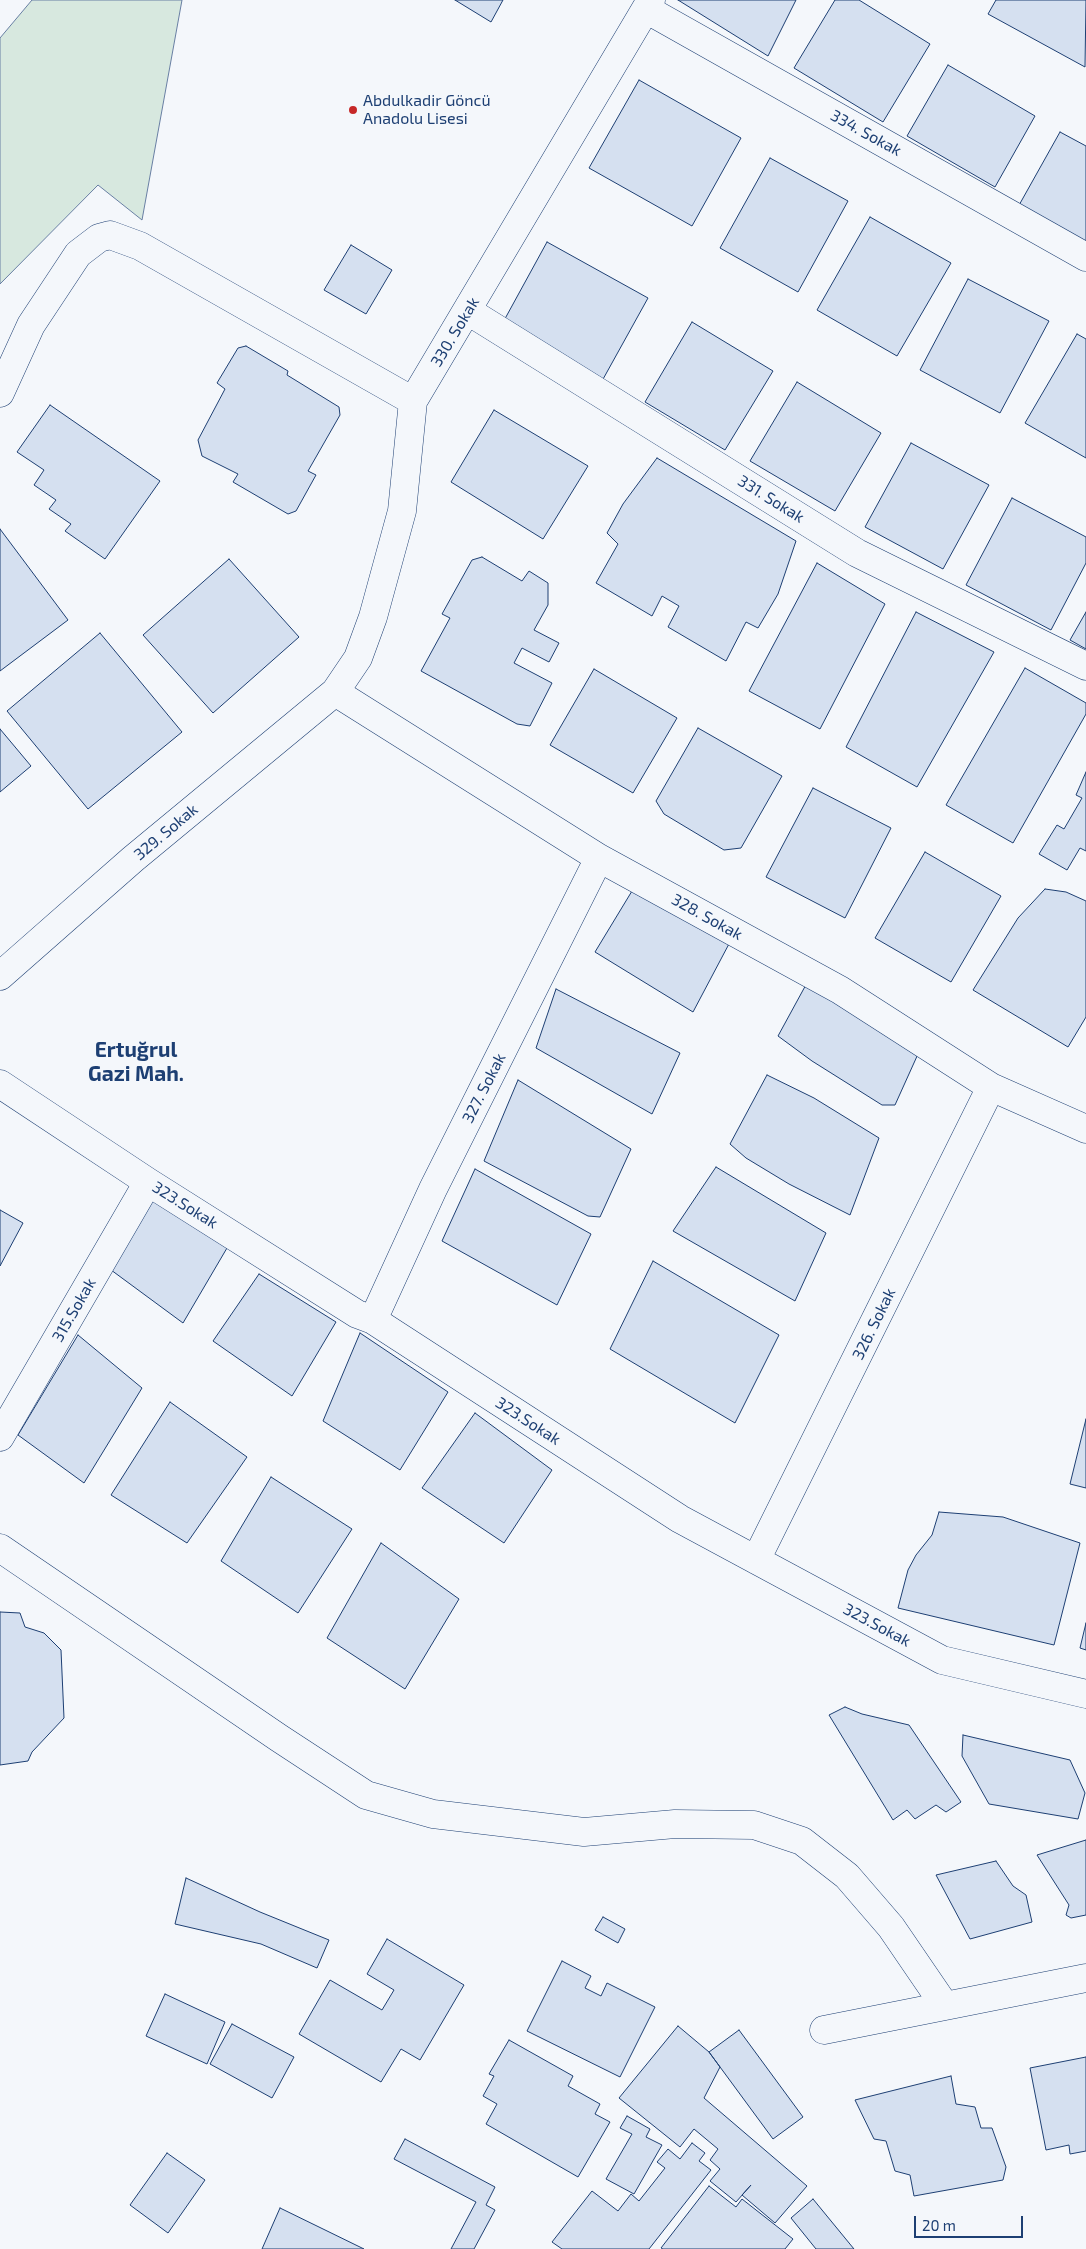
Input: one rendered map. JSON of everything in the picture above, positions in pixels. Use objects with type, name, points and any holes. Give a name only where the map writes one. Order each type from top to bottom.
[{"type":"street","name":"334. Sokak","points":[[648,5],[1086,256]]},
{"type":"street","name":"330. Sokak","points":[[335,692],[358,658],[373,617],[402,511],[413,401],[648,5]]},
{"type":"street","points":[[0,393],[31,325],[78,254],[99,238],[110,235],[140,246],[413,401]]},
{"type":"street","name":"331. Sokak","points":[[468,311],[857,553],[1086,666]]},
{"type":"street","name":"328. Sokak","points":[[335,692],[599,858],[840,990],[991,1087],[1086,1129]]},
{"type":"street","name":"329. Sokak","points":[[0,976],[134,859],[335,692]]},
{"type":"street","name":"327. Sokak","points":[[373,1320],[434,1188],[599,858]]},
{"type":"street","name":"323.Sokak","points":[[0,1084],[148,1182],[358,1314],[373,1320],[680,1520],[942,1660],[1086,1694]]},
{"type":"street","name":"326. Sokak","points":[[756,1560],[991,1087]]},
{"type":"street","name":"315.Sokak","points":[[0,1437],[148,1182]]},
{"type":"street","points":[[0,1548],[366,1795],[433,1814],[584,1832],[675,1824],[754,1825],[802,1841],[847,1876],[891,1927],[945,2006]]},
{"type":"street","points":[[824,2030],[1086,1978]]},
{"type":"shaded area","points":[[32,0],[182,0],[142,220],[98,185],[0,284],[0,38]]},
{"type":"building","points":[[455,0],[503,0],[491,22]]},
{"type":"building","points":[[678,0],[796,0],[768,56]]},
{"type":"building","points":[[835,0],[859,0],[930,44],[883,122],[794,68]]},
{"type":"building","points":[[996,0],[1086,0],[1085,67],[988,14]]},
{"type":"building","points":[[948,65],[1035,116],[995,187],[907,136]]},
{"type":"building","points":[[639,80],[741,138],[692,226],[589,168]]},
{"type":"building","points":[[1060,132],[1086,146],[1086,245],[1018,207]]},
{"type":"building","points":[[770,158],[848,201],[798,292],[720,248]]},
{"type":"building","points":[[870,217],[951,263],[897,356],[817,310]]},
{"type":"building","points":[[547,242],[648,298],[602,381],[501,326]]},
{"type":"building","points":[[351,245],[392,270],[366,314],[324,290]]},
{"type":"building","points":[[968,279],[1049,321],[1000,413],[920,370]]},
{"type":"building","points":[[692,322],[773,371],[725,450],[645,402]]},
{"type":"building","points":[[1077,334],[1086,339],[1086,458],[1025,423]]},
{"type":"building","points":[[246,346],[288,371],[287,375],[339,407],[340,415],[308,471],[316,475],[296,511],[288,514],[233,482],[238,474],[202,456],[198,440],[225,389],[217,383],[238,348]]},
{"type":"building","points":[[797,382],[881,433],[835,511],[750,461]]},
{"type":"building","points":[[50,405],[160,481],[105,559],[65,531],[71,524],[49,509],[56,500],[34,485],[44,470],[17,452]]},
{"type":"building","points":[[494,410],[588,466],[543,539],[451,482]]},
{"type":"building","points":[[911,443],[989,485],[943,569],[865,527]]},
{"type":"building","points":[[657,458],[796,541],[778,594],[758,628],[746,622],[726,661],[668,627],[679,606],[662,596],[652,616],[596,583],[618,544],[607,533],[623,504]]},
{"type":"building","points":[[1012,498],[1086,537],[1086,563],[1051,630],[966,585]]},
{"type":"building","points":[[0,529],[68,620],[0,671]]},
{"type":"building","points":[[482,557],[522,581],[529,571],[548,583],[548,605],[534,630],[559,643],[549,662],[522,648],[514,663],[552,683],[530,726],[517,724],[421,671],[450,618],[442,614],[472,560]]},
{"type":"building","points":[[229,559],[299,637],[213,713],[143,635]]},
{"type":"building","points":[[817,563],[885,604],[820,729],[749,691]]},
{"type":"building","points":[[916,612],[994,652],[917,787],[846,747]]},
{"type":"building","points":[[1086,612],[1086,649],[1070,640]]},
{"type":"building","points":[[100,633],[182,732],[88,809],[7,711]]},
{"type":"building","points":[[1025,668],[1086,703],[1086,714],[1013,843],[946,805]]},
{"type":"building","points":[[594,669],[677,718],[633,793],[550,745]]},
{"type":"building","points":[[698,728],[782,776],[741,848],[724,850],[664,814],[656,801]]},
{"type":"building","points":[[0,729],[31,766],[0,792]]},
{"type":"building","points":[[1086,772],[1086,851],[1080,848],[1067,870],[1039,854],[1057,825],[1064,829],[1082,798],[1076,795]]},
{"type":"building","points":[[813,788],[891,828],[845,918],[766,877]]},
{"type":"building","points":[[925,852],[1001,896],[951,982],[875,938]]},
{"type":"building","points":[[1045,889],[1066,892],[1086,901],[1086,1017],[1068,1047],[973,990],[1018,918]]},
{"type":"building","points":[[632,891],[730,942],[693,1012],[595,952]]},
{"type":"building","points":[[808,981],[918,1054],[895,1105],[882,1105],[812,1061],[778,1036]]},
{"type":"building","points":[[556,989],[680,1053],[652,1114],[536,1048]]},
{"type":"building","points":[[767,1075],[814,1098],[879,1138],[850,1215],[789,1184],[746,1158],[730,1144]]},
{"type":"building","points":[[518,1080],[631,1149],[600,1217],[588,1216],[484,1161]]},
{"type":"building","points":[[716,1167],[826,1233],[795,1301],[673,1231]]},
{"type":"building","points":[[475,1169],[591,1234],[557,1305],[442,1241]]},
{"type":"building","points":[[148,1193],[227,1248],[183,1323],[107,1267]]},
{"type":"building","points":[[0,1210],[23,1223],[0,1266]]},
{"type":"building","points":[[653,1261],[779,1335],[735,1423],[610,1349]]},
{"type":"building","points":[[259,1274],[336,1322],[292,1396],[213,1341]]},
{"type":"building","points":[[360,1333],[448,1392],[400,1470],[323,1421]]},
{"type":"building","points":[[78,1335],[142,1388],[84,1483],[18,1435]]},
{"type":"building","points":[[170,1402],[247,1457],[187,1543],[111,1495]]},
{"type":"building","points":[[475,1413],[552,1470],[504,1543],[422,1488]]},
{"type":"building","points":[[1086,1419],[1086,1488],[1070,1484]]},
{"type":"building","points":[[271,1477],[352,1529],[298,1613],[221,1561]]},
{"type":"building","points":[[939,1512],[1003,1517],[1080,1543],[1054,1645],[898,1608],[908,1570],[916,1555],[932,1535]]},
{"type":"building","points":[[381,1543],[459,1599],[405,1689],[327,1638]]},
{"type":"building","points":[[0,1612],[20,1613],[25,1627],[44,1633],[61,1650],[64,1718],[32,1752],[28,1761],[0,1765]]},
{"type":"building","points":[[1086,1623],[1086,1650],[1080,1648]]},
{"type":"building","points":[[845,1707],[862,1714],[909,1725],[961,1802],[946,1812],[936,1805],[915,1819],[907,1810],[893,1820],[829,1715]]},
{"type":"building","points":[[963,1735],[1070,1760],[1085,1793],[1078,1819],[989,1804],[962,1756]]},
{"type":"building","points":[[1086,1840],[1086,1915],[1071,1918],[1066,1915],[1069,1905],[1037,1855]]},
{"type":"building","points":[[996,1861],[1013,1886],[1026,1895],[1032,1922],[970,1939],[936,1875]]},
{"type":"building","points":[[186,1878],[260,1912],[329,1940],[317,1968],[261,1944],[175,1924]]},
{"type":"building","points":[[603,1917],[625,1929],[618,1943],[595,1930]]},
{"type":"building","points":[[387,1939],[464,1985],[420,2060],[401,2049],[381,2082],[299,2034],[330,1980],[382,2010],[394,1990],[367,1974]]},
{"type":"building","points":[[562,1961],[591,1976],[585,1988],[601,1996],[607,1983],[655,2007],[620,2077],[527,2031]]},
{"type":"building","points":[[165,1994],[225,2022],[207,2064],[146,2036]]},
{"type":"building","points":[[232,2024],[294,2057],[272,2098],[210,2064]]},
{"type":"building","points":[[678,2026],[709,2052],[720,2067],[704,2098],[807,2186],[775,2223],[742,2195],[736,2202],[710,2181],[720,2169],[710,2160],[718,2149],[694,2129],[680,2147],[619,2098]]},
{"type":"building","points":[[739,2030],[803,2117],[773,2139],[709,2052]]},
{"type":"building","points":[[509,2040],[573,2076],[568,2086],[600,2104],[595,2114],[610,2122],[578,2177],[486,2124],[497,2104],[483,2096],[494,2076],[489,2074]]},
{"type":"building","points":[[1086,2057],[1086,2151],[1070,2154],[1069,2145],[1046,2150],[1030,2068]]},
{"type":"building","points":[[951,2076],[956,2104],[975,2107],[981,2128],[992,2128],[1006,2167],[1003,2180],[914,2196],[910,2175],[895,2171],[886,2141],[874,2139],[855,2100]]},
{"type":"building","points":[[627,2116],[650,2129],[646,2137],[662,2145],[634,2194],[606,2179],[632,2134],[620,2128]]},
{"type":"building","points":[[405,2139],[495,2187],[486,2205],[495,2210],[474,2249],[451,2249],[476,2202],[394,2159]]},
{"type":"building","points":[[692,2143],[705,2153],[699,2161],[711,2170],[649,2249],[562,2249],[552,2242],[592,2191],[618,2211],[631,2194],[639,2201],[665,2168],[657,2162],[668,2149],[680,2159]]},
{"type":"building","points":[[167,2153],[205,2180],[168,2233],[130,2205]]},
{"type":"building","points":[[709,2186],[736,2207],[742,2199],[793,2239],[785,2249],[661,2248]]},
{"type":"building","points":[[813,2199],[854,2249],[816,2249],[791,2218]]},
{"type":"building","points":[[280,2208],[364,2249],[262,2249]]},
{"type":"place","name":"Abdulkadir Göncü Anadolu Lisesi","points":[[353,110]]},
{"type":"district","name":"Ertuğrul Gazi Mah.","points":[[136,1062]]}]
